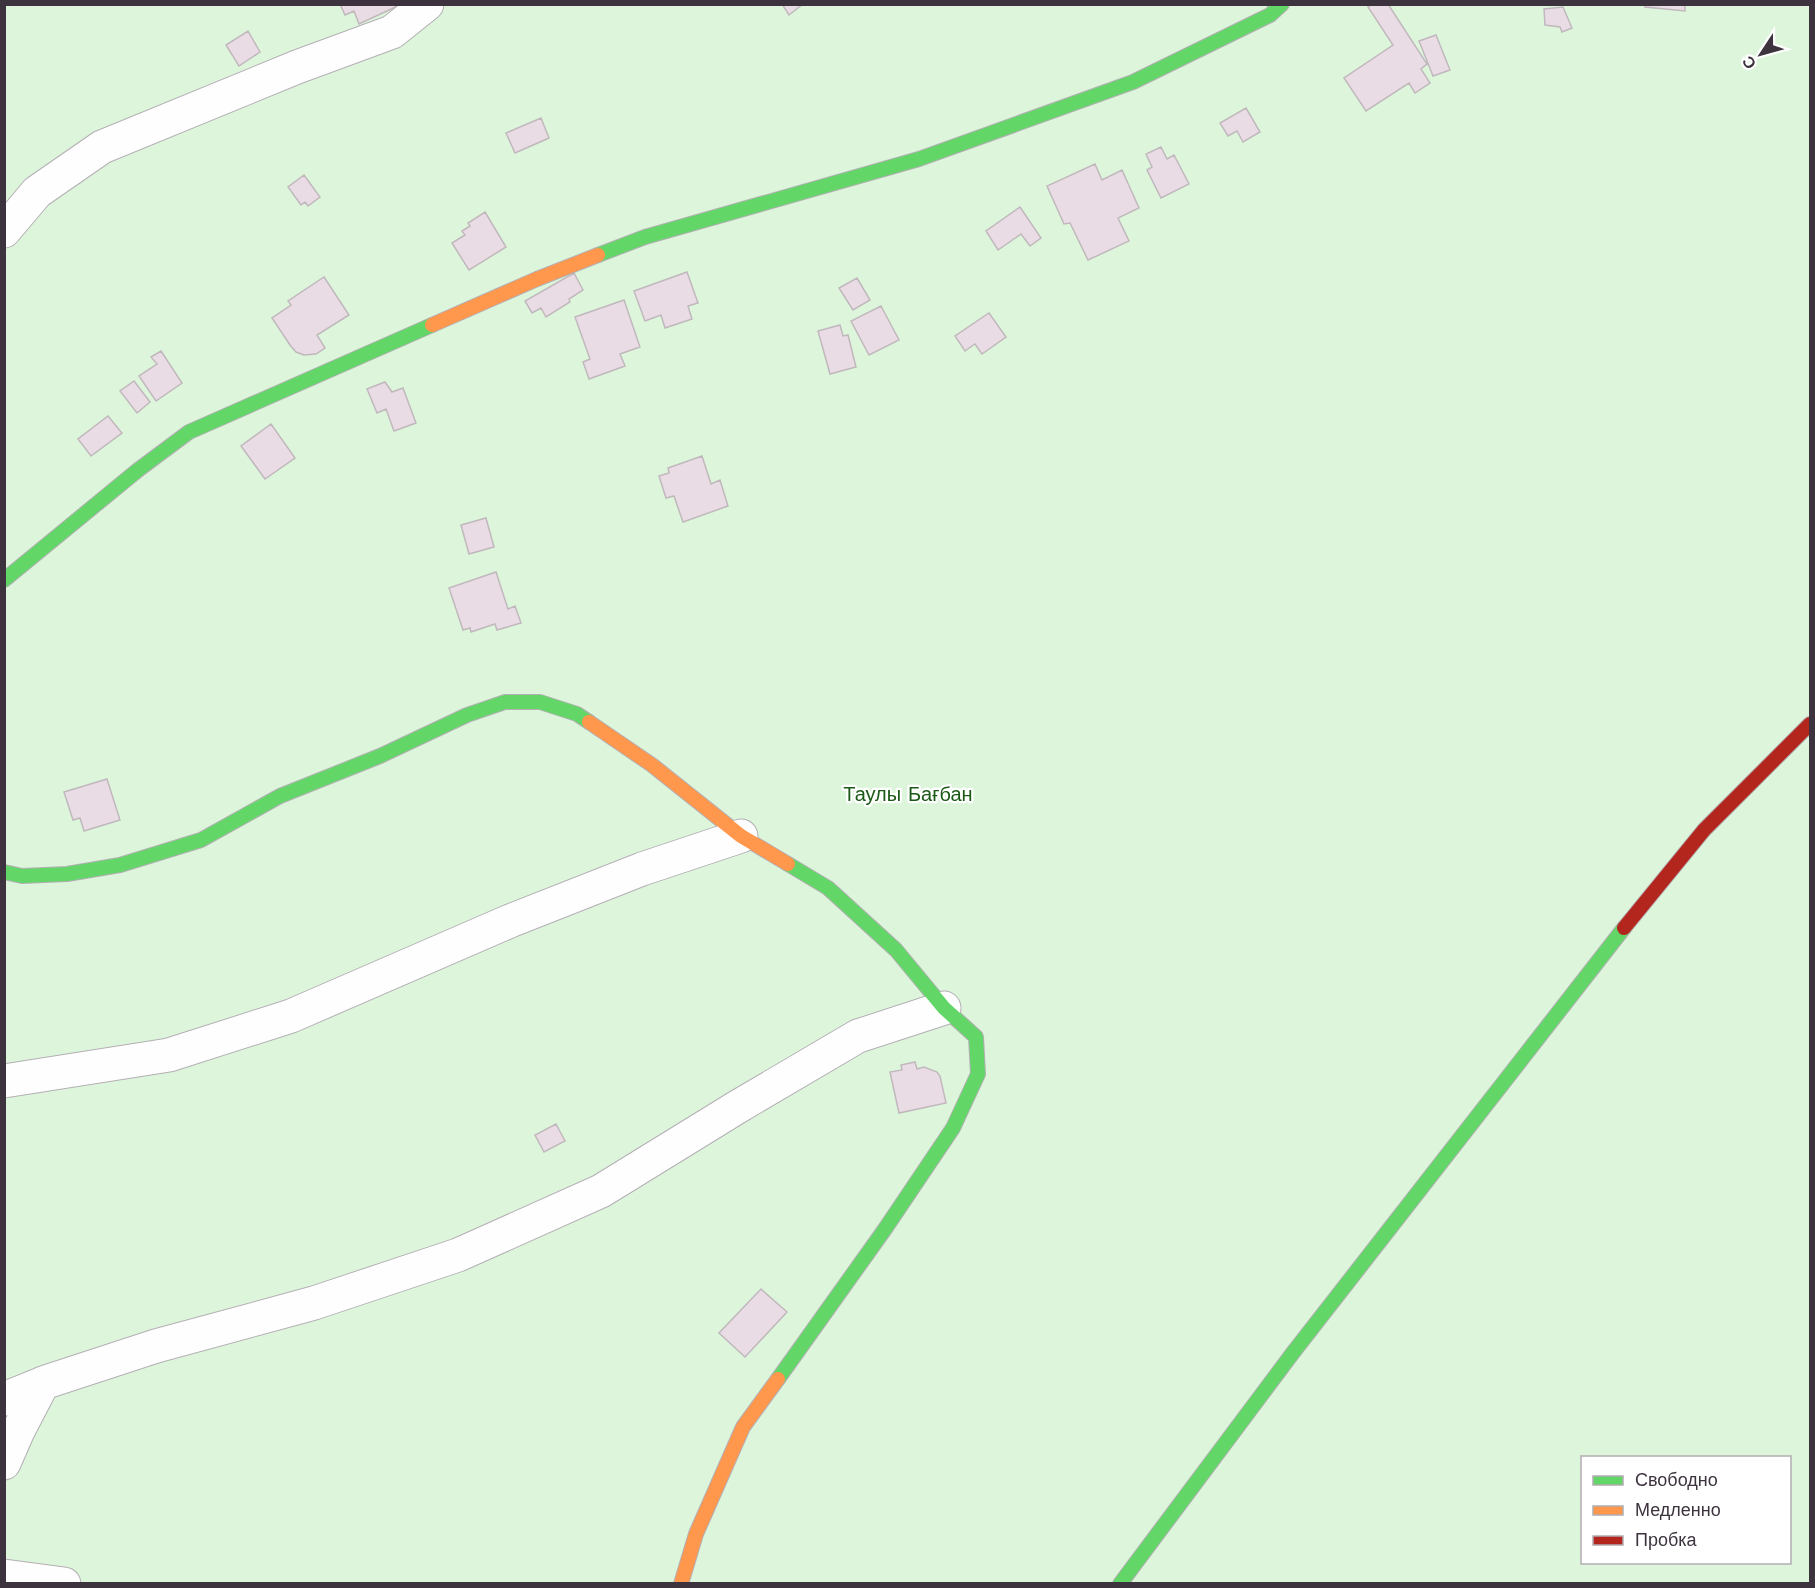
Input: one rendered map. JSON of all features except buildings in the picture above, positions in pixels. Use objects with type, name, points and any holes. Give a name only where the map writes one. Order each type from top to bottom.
[{"type":"street","points":[[4,231],[37,192],[102,147],[297,67],[392,32],[427,4]]},
{"type":"street","points":[[4,580],[138,470],[189,432],[537,279],[645,237],[919,159],[1133,82],[1270,15],[1282,4]]},
{"type":"street","points":[[4,872],[22,876],[67,874],[120,864],[201,840],[280,796],[380,756],[467,715],[505,702],[540,702],[577,714],[652,765],[741,836],[828,888],[896,950],[944,1008],[976,1037],[978,1074],[953,1128],[885,1229],[743,1427],[696,1534],[681,1584]]},
{"type":"street","points":[[1120,1584],[1313,1326],[1632,917],[1704,830],[1810,724]]},
{"type":"street","points":[[4,1081],[169,1055],[291,1016],[510,921],[642,869],[741,836]]},
{"type":"street","points":[[4,1400],[43,1383],[156,1346],[314,1303],[458,1255],[601,1191],[858,1036],[944,1008]]},
{"type":"street","points":[[4,1463],[43,1383]]},
{"type":"street","points":[[6,1575],[64,1584]]},
{"type":"green space","name":"Таулы Бағбан","points":[[5,5],[1810,5],[1810,1583],[5,1584]]},
{"type":"traffic: fast","points":[[598,255],[645,237],[919,159],[1133,82],[1270,15],[1282,4]]},
{"type":"traffic: fast","points":[[4,580],[138,470],[189,432],[432,325]]},
{"type":"traffic: fast","points":[[4,872],[22,876],[67,874],[120,865],[201,840],[280,796],[380,756],[467,715],[505,702],[540,702],[577,714],[589,722]]},
{"type":"traffic: fast","points":[[778,1379],[885,1229],[953,1128],[978,1074],[976,1037],[944,1008],[896,950],[828,888],[788,864]]},
{"type":"traffic: fast","points":[[1120,1584],[1292,1354],[1624,928]]},
{"type":"traffic: slow","points":[[432,325],[598,255]]},
{"type":"traffic: slow","points":[[589,722],[652,765],[741,836],[788,864]]},
{"type":"traffic: slow","points":[[681,1584],[696,1534],[743,1427],[778,1379]]},
{"type":"traffic: jam","points":[[1624,928],[1704,830],[1810,724]]}]
